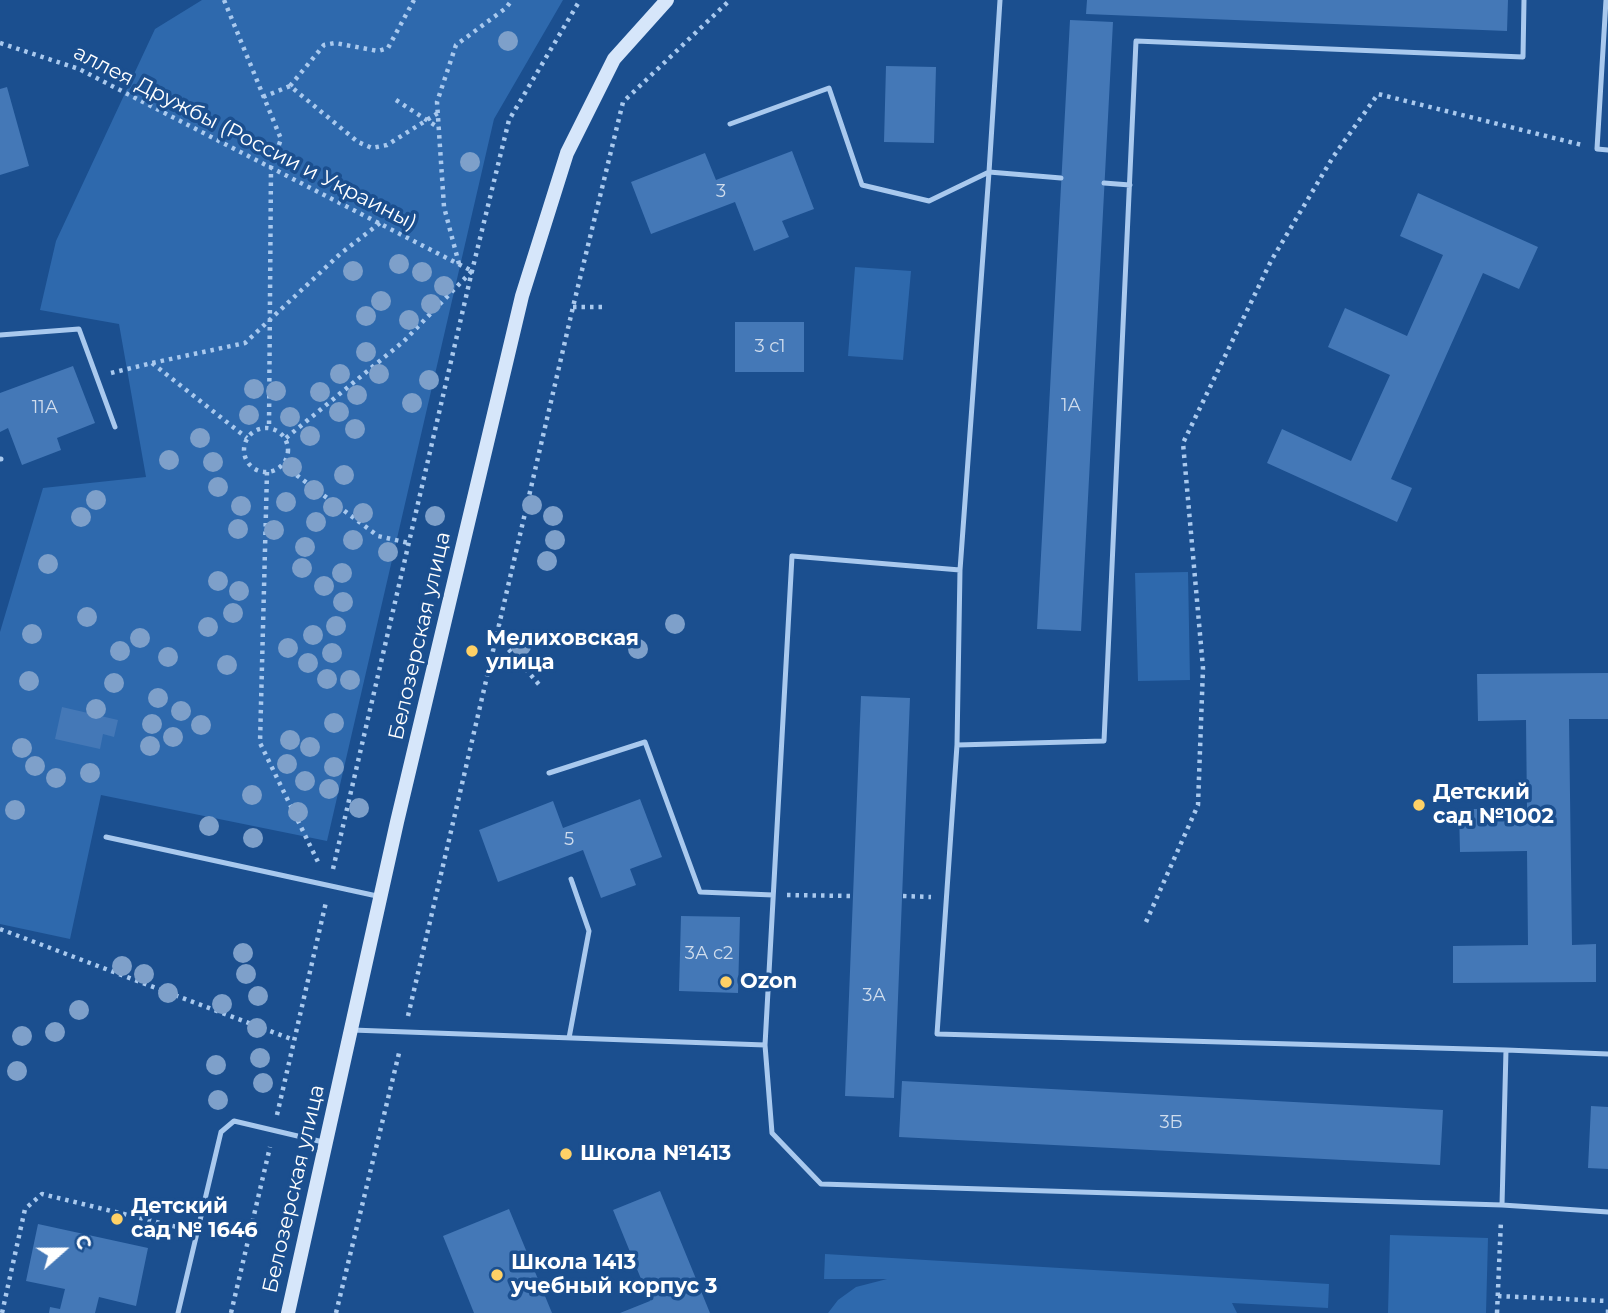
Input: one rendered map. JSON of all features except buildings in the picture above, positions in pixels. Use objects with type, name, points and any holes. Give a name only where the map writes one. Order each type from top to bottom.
[{"type":"street","name":"Белозерская улица","points":[[288,1313],[380,897],[522,296],[567,153],[614,59],[667,0]]},
{"type":"lane","points":[[1000,0],[960,570],[957,745],[937,1034],[1608,1054]]},
{"type":"lane","points":[[957,745],[1104,741],[1136,41],[1523,57],[1524,0]]},
{"type":"lane","points":[[1606,0],[1597,149],[1608,150]]},
{"type":"lane","points":[[730,124],[829,88],[862,185],[929,201],[989,172],[1061,178]]},
{"type":"lane","points":[[1104,183],[1130,185]]},
{"type":"lane","points":[[0,335],[79,329],[115,427]]},
{"type":"lane","points":[[960,570],[792,556],[765,1045],[772,1133],[821,1184],[1502,1205],[1608,1212]]},
{"type":"lane","points":[[550,772],[645,742],[700,892],[773,895]]},
{"type":"lane","points":[[106,837],[380,897]]},
{"type":"lane","points":[[569,1038],[589,931],[571,879]]},
{"type":"lane","points":[[351,1030],[765,1045]]},
{"type":"lane","points":[[1502,1205],[1506,1049]]},
{"type":"lane","points":[[178,1313],[221,1132],[234,1121],[326,1142]]},
{"type":"path","points":[[224,0],[281,139],[271,167],[269,428]]},
{"type":"path","points":[[263,97],[290,86],[324,45],[335,43],[378,51],[388,48],[414,0]]},
{"type":"path","points":[[458,264],[444,207],[437,102],[456,45],[506,8],[512,0]]},
{"type":"path","points":[[231,1313],[509,120],[580,0]]},
{"type":"path","points":[[336,1313],[623,102],[730,0]]},
{"type":"path","name":"аллея Дружбы (России и Украины)","points":[[0,43],[79,69],[472,271]]},
{"type":"path","points":[[290,86],[358,142],[372,148],[387,145],[438,113]]},
{"type":"path","points":[[1146,922],[1198,805],[1203,668],[1183,443],[1271,261],[1333,157],[1378,94],[1597,149]]},
{"type":"path","points":[[396,100],[439,128]]},
{"type":"path","points":[[97,377],[245,342],[340,254],[380,223]]},
{"type":"path","points":[[286,438],[404,341],[472,271]]},
{"type":"path","points":[[573,307],[603,307]]},
{"type":"path","points":[[152,363],[247,438]]},
{"type":"path","points":[[269,428],[281,432],[286,438],[289,452],[278,470],[257,470],[246,460],[244,452],[247,438],[252,432],[269,428]]},
{"type":"path","points":[[283,465],[378,536],[409,543]]},
{"type":"path","points":[[267,472],[260,743],[329,886]]},
{"type":"path","points":[[495,640],[504,644],[542,688]]},
{"type":"path","points":[[773,895],[853,896]]},
{"type":"path","points":[[903,896],[946,897]]},
{"type":"path","points":[[0,929],[294,1040]]},
{"type":"path","points":[[2,1313],[25,1209],[42,1194],[198,1232]]},
{"type":"path","points":[[1497,1313],[1502,1205]]},
{"type":"path","points":[[1498,1296],[1608,1303],[1608,1313]]},
{"type":"shaded area","points":[[202,0],[563,0],[494,119],[327,841],[101,795],[70,939],[0,924],[0,632],[43,488],[146,477],[119,324],[40,310],[56,241],[155,29]]},
{"type":"shaded area","points":[[855,267],[911,271],[903,360],[848,356]]},
{"type":"shaded area","points":[[1188,572],[1190,680],[1138,681],[1135,573]]},
{"type":"shaded area","points":[[1390,1235],[1488,1238],[1486,1313],[1388,1313]]},
{"type":"shaded area","points":[[825,1254],[1329,1284],[1328,1308],[1232,1303],[1237,1313],[828,1313],[838,1300],[856,1287],[887,1279],[824,1279]]},
{"type":"place","name":"Мелиховская улица","points":[[472,651]]},
{"type":"place","name":"Детский сад №1002","points":[[1419,805]]},
{"type":"place","name":"Ozon","points":[[726,982]]},
{"type":"place","name":"Школа №1413","points":[[566,1154]]},
{"type":"place","name":"Детский сад № 1646","points":[[117,1219]]},
{"type":"place","name":"Школа 1413 учебный корпус 3","points":[[497,1275]]}]
